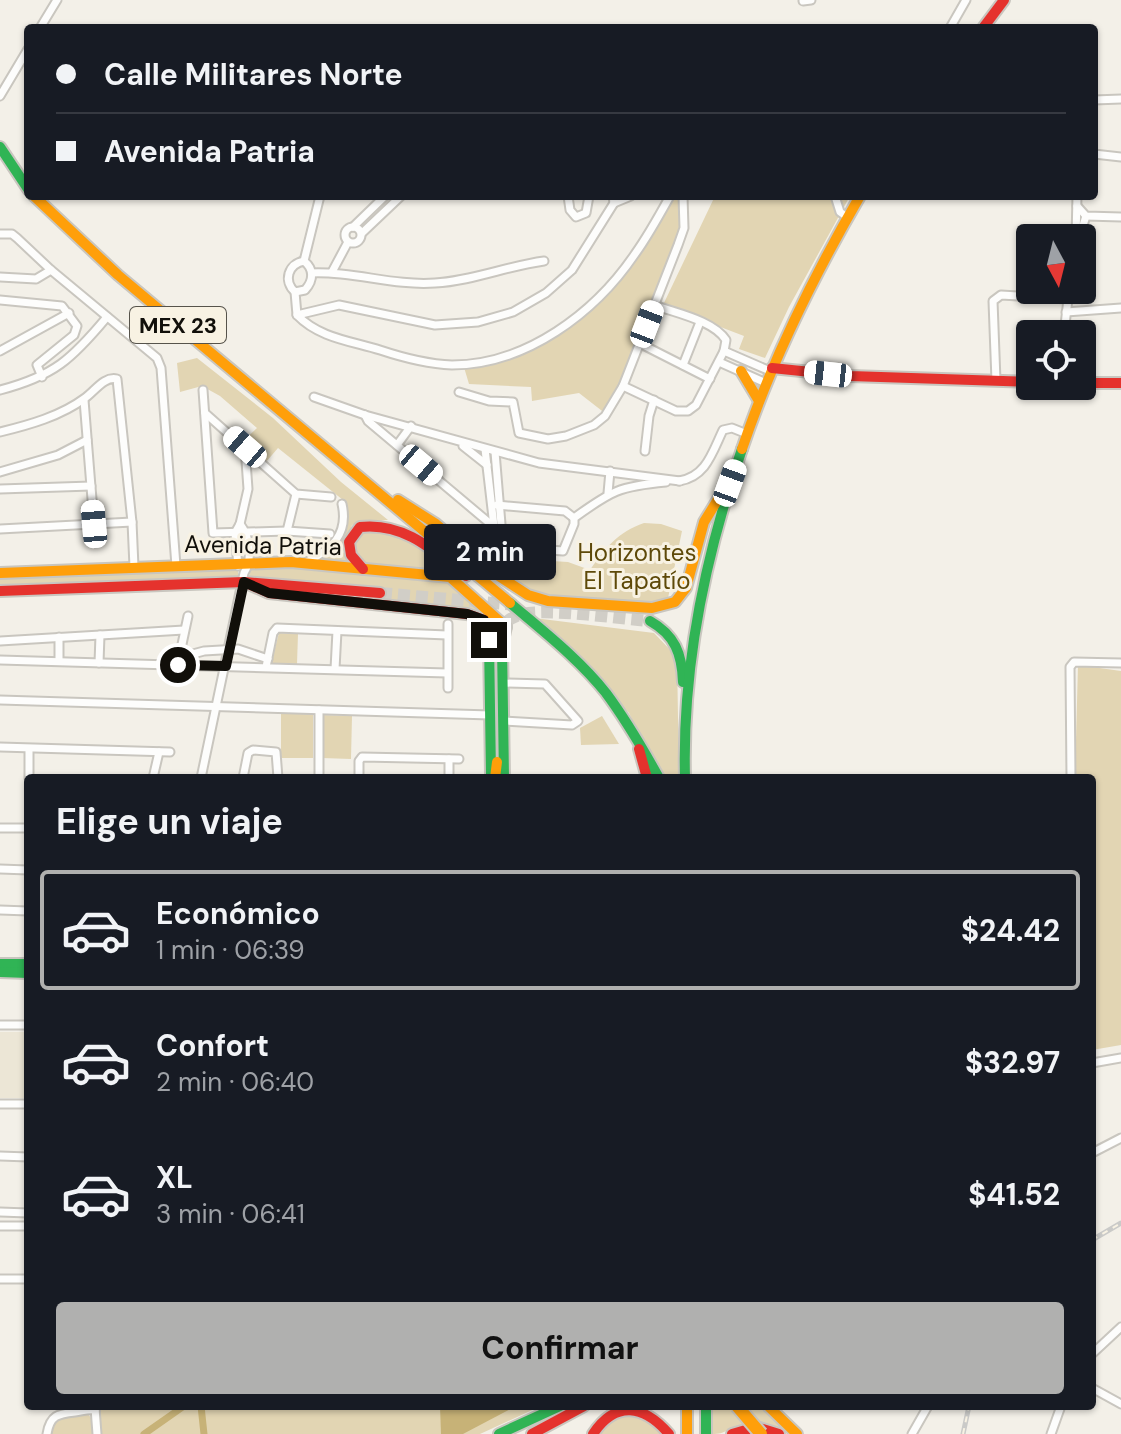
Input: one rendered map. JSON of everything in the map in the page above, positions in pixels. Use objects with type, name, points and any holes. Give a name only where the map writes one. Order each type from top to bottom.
[{"type":"main road","points":[[986,24],[1004,0]]},
{"type":"main road","points":[[0,147],[24,183]]},
{"type":"main road","name":"MEX 23","points":[[38,200],[118,275],[565,650],[604,691],[635,735],[657,774]]},
{"type":"main road","points":[[685,734],[700,604],[730,483],[769,374],[811,281],[858,200]]},
{"type":"main road","points":[[741,371],[759,401]]},
{"type":"main road","points":[[769,374],[1016,382]]},
{"type":"main road","points":[[1096,383],[1121,383]]},
{"type":"main road","points":[[384,496],[418,512],[521,592],[540,600],[652,608],[675,602],[684,591],[701,530],[712,507],[730,483]]},
{"type":"main road","points":[[363,569],[350,552],[351,536],[360,527],[383,526],[402,530],[426,544],[468,578],[494,590]]},
{"type":"main road","points":[[685,774],[681,654],[670,634],[651,618],[674,611],[687,600],[717,528]]},
{"type":"main road","name":"Avenida Patria","points":[[0,591],[76,588],[303,563],[450,577],[506,627]]},
{"type":"main road","name":"Avenida Patria","points":[[1,570],[176,566],[244,571],[269,593],[467,614],[484,620],[489,640]]},
{"type":"main road","points":[[76,570],[76,588]]},
{"type":"main road","points":[[491,570],[533,623]]},
{"type":"main road","points":[[244,571],[380,593]]},
{"type":"main road","points":[[493,774],[489,640],[494,624],[500,622],[506,627],[502,645],[504,774]]},
{"type":"main road","points":[[635,735],[646,774]]},
{"type":"main road","points":[[494,774],[497,762]]},
{"type":"main road","points":[[0,964],[24,964]]},
{"type":"main road","points":[[0,972],[24,973]]},
{"type":"main road","points":[[499,1434],[551,1410]]},
{"type":"main road","points":[[532,1434],[577,1410]]},
{"type":"main road","points":[[593,1434],[601,1421],[630,1410]]},
{"type":"main road","points":[[636,1410],[656,1418],[669,1434]]},
{"type":"main road","points":[[687,1410],[687,1434]]},
{"type":"main road","points":[[706,1410],[706,1434]]},
{"type":"main road","points":[[740,1410],[761,1434]]},
{"type":"main road","points":[[772,1410],[797,1434]]},
{"type":"main road","points":[[732,1434],[751,1427],[764,1427],[779,1434]]},
{"type":"street","points":[[42,24],[57,0]]},
{"type":"street","points":[[803,1],[811,0]]},
{"type":"street","points":[[952,24],[966,0]]},
{"type":"street","points":[[0,96],[24,56]]},
{"type":"street","points":[[1098,100],[1121,99]]},
{"type":"street","points":[[1098,154],[1121,157]]},
{"type":"street","points":[[295,292],[308,287],[312,273],[304,261],[319,200]]},
{"type":"street","points":[[348,242],[345,234],[381,200]]},
{"type":"street","points":[[332,272],[345,243],[357,243],[362,233],[397,200]]},
{"type":"street","points":[[569,200],[570,210],[576,217],[582,216],[589,200]]},
{"type":"street","points":[[297,315],[339,305],[435,325],[478,322],[513,312],[546,293],[572,270],[614,200]]},
{"type":"street","points":[[304,261],[295,263],[289,274],[289,285],[295,292],[297,315],[322,334],[416,361],[454,365],[506,356],[543,339],[589,307],[635,255],[668,200]]},
{"type":"street","points":[[459,392],[489,401],[513,402],[519,433],[548,439],[581,431],[605,416],[623,386],[684,228],[683,200]]},
{"type":"street","points":[[836,200],[840,212],[847,217]]},
{"type":"street","points":[[1077,200],[1077,224]]},
{"type":"street","points":[[1077,206],[1086,216],[1121,217]]},
{"type":"street","points":[[1083,224],[1086,216]]},
{"type":"street","points":[[353,227],[362,233]]},
{"type":"street","points":[[0,234],[12,234],[157,358],[161,368],[176,566]]},
{"type":"street","points":[[312,273],[332,272],[390,282],[434,283],[544,261]]},
{"type":"street","points":[[0,277],[36,279],[51,270]]},
{"type":"street","points":[[996,381],[993,301],[1001,295],[1016,295]]},
{"type":"street","points":[[0,300],[62,306],[77,326],[77,331],[37,365],[42,377]]},
{"type":"street","points":[[1065,320],[1067,304]]},
{"type":"street","points":[[623,386],[676,411],[688,411],[696,405],[724,351],[724,335],[700,322],[654,305]]},
{"type":"street","points":[[1066,312],[1121,308]]},
{"type":"street","points":[[0,351],[69,313]]},
{"type":"street","points":[[0,390],[42,377],[78,351],[107,317]]},
{"type":"street","points":[[683,365],[700,322]]},
{"type":"street","points":[[639,343],[710,379]]},
{"type":"street","points":[[724,351],[769,374]]},
{"type":"street","points":[[719,362],[741,371],[769,374]]},
{"type":"street","points":[[0,432],[45,419],[84,400],[107,379],[117,379],[134,567]]},
{"type":"street","points":[[203,390],[213,533],[287,531],[330,534]]},
{"type":"street","points":[[314,397],[495,452],[539,463],[610,471],[644,480],[680,481],[699,474],[726,428],[747,434]]},
{"type":"street","points":[[84,400],[94,524]]},
{"type":"street","points":[[645,451],[654,400]]},
{"type":"street","points":[[205,413],[296,494],[331,497]]},
{"type":"street","points":[[365,415],[368,421],[493,526]]},
{"type":"street","points":[[397,445],[411,426]]},
{"type":"street","points":[[0,472],[58,455],[87,440]]},
{"type":"street","points":[[459,442],[487,465]]},
{"type":"street","points":[[244,571],[235,533],[248,489],[245,447]]},
{"type":"street","points":[[485,449],[500,550]]},
{"type":"street","points":[[495,452],[493,526],[500,550]]},
{"type":"street","points":[[608,493],[610,471]]},
{"type":"street","points":[[477,557],[500,550],[563,551],[574,518],[608,493],[644,480]]},
{"type":"street","points":[[0,489],[91,486]]},
{"type":"street","points":[[287,531],[296,494]]},
{"type":"street","points":[[303,563],[333,546],[338,539],[344,519],[342,504]]},
{"type":"street","points":[[495,505],[565,511],[574,518]]},
{"type":"street","points":[[0,529],[132,522]]},
{"type":"street","points":[[202,774],[244,571],[247,533],[240,524]]},
{"type":"street","points":[[178,662],[188,616]]},
{"type":"street","points":[[448,624],[448,688]]},
{"type":"street","points":[[267,663],[275,629],[447,635]]},
{"type":"street","points":[[0,641],[184,630]]},
{"type":"street","points":[[335,669],[337,631]]},
{"type":"street","points":[[99,663],[100,635]]},
{"type":"street","points":[[59,637],[59,661]]},
{"type":"street","points":[[178,662],[204,651],[246,650],[267,663]]},
{"type":"street","points":[[0,660],[178,662],[226,666],[267,663],[447,673]]},
{"type":"street","points":[[1071,774],[1070,667],[1081,660],[1121,663]]},
{"type":"street","points":[[503,683],[545,684],[578,721],[572,725],[504,721]]},
{"type":"street","points":[[0,700],[490,715]]},
{"type":"street","points":[[319,710],[319,774]]},
{"type":"street","points":[[0,747],[170,752]]},
{"type":"street","points":[[29,749],[29,774]]},
{"type":"street","points":[[244,774],[249,751],[276,752],[278,774]]},
{"type":"street","points":[[154,774],[159,752]]},
{"type":"street","points":[[359,774],[361,758],[459,759]]},
{"type":"street","points":[[449,759],[449,774]]},
{"type":"street","points":[[0,828],[24,828]]},
{"type":"street","points":[[0,869],[24,870]]},
{"type":"street","points":[[0,910],[24,911]]},
{"type":"street","points":[[0,1025],[24,1025]]},
{"type":"street","points":[[1096,1062],[1121,1058]]},
{"type":"street","points":[[0,1104],[24,1104]]},
{"type":"street","points":[[1096,1151],[1121,1138]]},
{"type":"street","points":[[0,1156],[24,1157]]},
{"type":"street","points":[[0,1212],[24,1213]]},
{"type":"street","points":[[0,1226],[24,1226]]},
{"type":"street","points":[[0,1279],[24,1279]]},
{"type":"street","points":[[1096,1350],[1121,1327]]},
{"type":"street","points":[[1096,1390],[1121,1404]]},
{"type":"street","points":[[47,1434],[49,1423],[55,1416],[81,1410]]},
{"type":"street","points":[[91,1410],[97,1434]]},
{"type":"street","points":[[912,1434],[926,1410]]},
{"type":"street","points":[[1051,1434],[1060,1410]]},
{"type":"shaded area","points":[[0,1032],[24,1032],[24,1098],[0,1098]]},
{"type":"shaded area","points":[[440,1410],[508,1410],[463,1434],[441,1434]]},
{"type":"green space","points":[[670,200],[682,200],[684,228],[625,381],[606,414],[579,393],[532,401],[531,387],[469,384],[463,364],[528,346],[553,332],[594,299],[626,262]]},
{"type":"green space","points":[[713,200],[848,200],[789,307],[765,358],[739,349],[744,336],[663,305]]},
{"type":"green space","points":[[197,358],[273,418],[341,482],[388,520],[352,525],[343,552],[351,562],[319,559],[342,534],[345,519],[343,500],[278,448],[266,462],[242,442],[257,428],[220,396],[202,386],[180,392],[177,363]]},
{"type":"green space","name":"Horizontes El Tapatío","points":[[644,523],[661,524],[682,531],[667,603],[540,600],[489,565],[497,565],[506,558],[568,562],[590,570],[613,542]]},
{"type":"green space","points":[[383,527],[422,545],[450,572],[365,563],[353,551],[354,540],[358,533]]},
{"type":"green space","points":[[290,565],[445,579],[484,617],[271,591],[249,577],[251,567]]},
{"type":"green space","points":[[238,569],[238,577],[39,583],[0,588],[0,578],[23,575]]},
{"type":"green space","points":[[534,618],[654,633],[677,657],[679,774],[658,774],[629,713]]},
{"type":"green space","points":[[279,633],[298,634],[297,664],[271,663]]},
{"type":"green space","points":[[1078,665],[1121,671],[1121,1045],[1096,1049],[1096,774],[1075,774]]},
{"type":"green space","points":[[281,714],[313,714],[313,758],[281,758]]},
{"type":"green space","points":[[323,715],[352,716],[351,759],[322,758]]},
{"type":"green space","points":[[602,716],[619,744],[581,745],[580,728]]},
{"type":"green space","points":[[99,1410],[532,1410],[480,1434],[101,1434]]},
{"type":"green space","points":[[712,1410],[765,1410],[789,1434],[750,1425],[712,1434]]},
{"type":"green space","points":[[638,1412],[664,1434],[599,1434],[609,1420]]},
{"type":"green space","points":[[88,1414],[93,1434],[51,1434],[60,1419]]},
{"type":"waterway","points":[[144,1434],[178,1410]]},
{"type":"waterway","points":[[201,1410],[204,1434]]},
{"type":"tunnel","points":[[380,593],[516,605]]},
{"type":"tunnel","points":[[497,762],[496,641],[506,622],[519,615],[546,612],[650,621]]},
{"type":"railway","points":[[1096,1238],[1121,1223]]},
{"type":"railway","points":[[963,1434],[968,1410]]},
{"type":"traffic: fast","points":[[0,147],[24,183]]},
{"type":"traffic: fast","points":[[685,774],[688,695],[699,611],[717,529],[742,449]]},
{"type":"traffic: fast","points":[[510,603],[560,646],[606,693],[657,774]]},
{"type":"traffic: fast","points":[[650,621],[666,632],[676,646],[683,682]]},
{"type":"traffic: fast","points":[[491,774],[489,640],[494,624],[500,622],[504,626]]},
{"type":"traffic: fast","points":[[504,774],[502,645],[506,627]]},
{"type":"traffic: fast","points":[[0,964],[24,964]]},
{"type":"traffic: fast","points":[[0,972],[24,973]]},
{"type":"traffic: fast","points":[[499,1434],[551,1410]]},
{"type":"traffic: fast","points":[[706,1410],[706,1434]]},
{"type":"traffic: slow","points":[[38,200],[118,275],[510,603]]},
{"type":"traffic: slow","points":[[742,449],[766,383],[795,320],[858,200]]},
{"type":"traffic: slow","points":[[741,371],[759,401]]},
{"type":"traffic: slow","points":[[398,500],[436,524],[491,571],[528,595],[548,601],[652,608],[675,602],[686,588],[704,522],[725,488]]},
{"type":"traffic: slow","points":[[0,573],[291,562],[450,577],[506,627]]},
{"type":"traffic: slow","points":[[496,774],[497,762]]},
{"type":"traffic: slow","points":[[687,1410],[687,1434]]},
{"type":"traffic: slow","points":[[740,1410],[761,1434]]},
{"type":"traffic: slow","points":[[772,1410],[797,1434]]},
{"type":"traffic: jam","points":[[986,24],[1004,0]]},
{"type":"traffic: jam","points":[[772,368],[850,376],[1016,382]]},
{"type":"traffic: jam","points":[[1096,383],[1121,383]]},
{"type":"traffic: jam","points":[[363,569],[351,555],[349,542],[360,527],[376,527],[404,533],[417,540],[466,576]]},
{"type":"traffic: jam","points":[[0,591],[244,582],[269,593],[467,614],[484,620],[489,640]]},
{"type":"traffic: jam","points":[[244,582],[380,593]]},
{"type":"traffic: jam","points":[[639,749],[646,774]]},
{"type":"traffic: jam","points":[[532,1434],[577,1410]]},
{"type":"traffic: jam","points":[[593,1434],[611,1416],[630,1410],[650,1417],[669,1434]]},
{"type":"traffic: jam","points":[[732,1434],[756,1427],[779,1434]]},
{"type":"route","points":[[178,665],[226,666],[244,582],[269,593],[467,614],[484,620],[489,640]]}]
